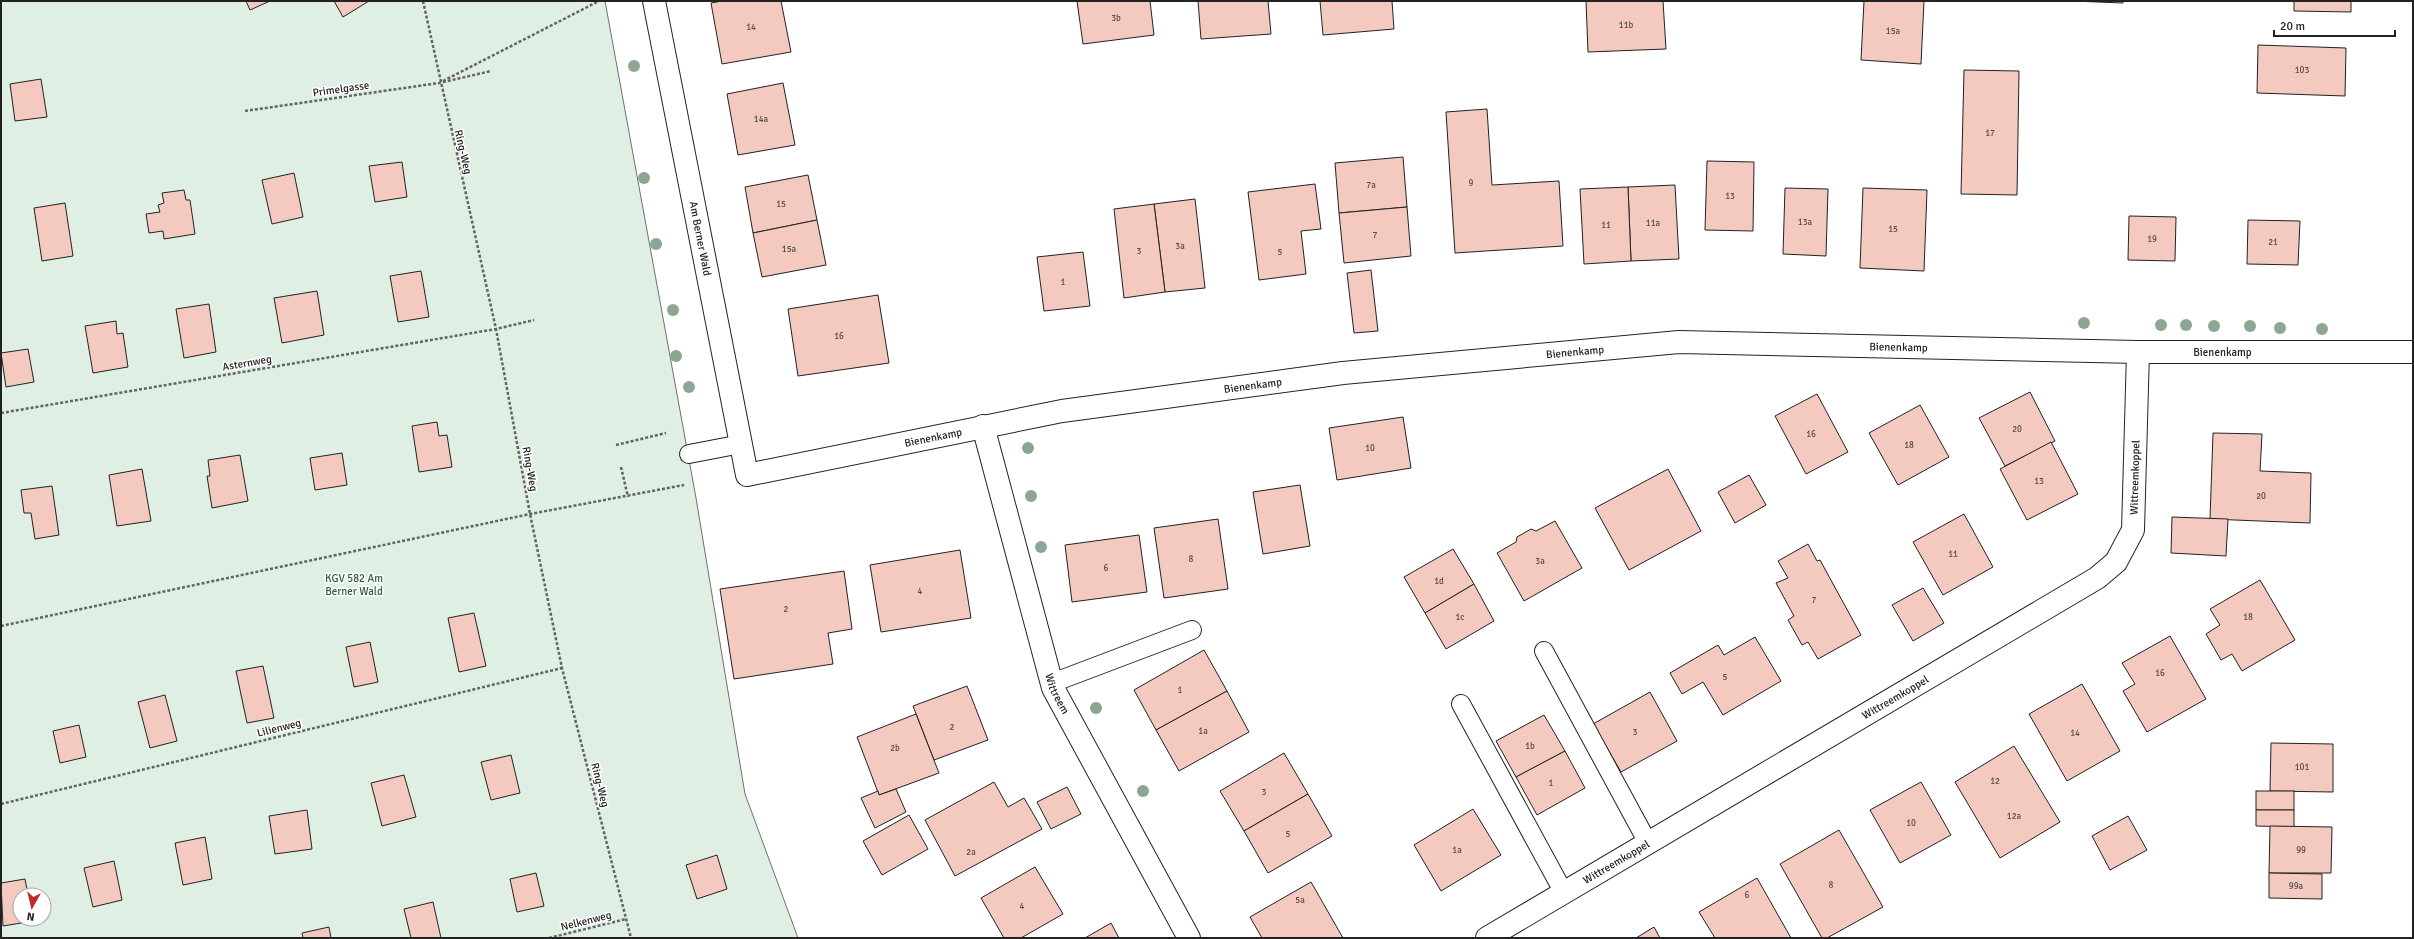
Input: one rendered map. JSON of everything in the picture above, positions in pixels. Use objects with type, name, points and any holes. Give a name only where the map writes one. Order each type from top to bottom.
[{"type":"street","name":"Am Berner Wald","points":[[654,1],[747,475]]},
{"type":"street","name":"Bienenkamp","points":[[747,475],[1062,411],[1343,373],[1679,342],[2138,352],[2413,352]]},
{"type":"street","name":"Wittreemkoppel","points":[[1487,938],[2090,582],[2116,562],[2133,530],[2138,352]]},
{"type":"street","name":"Wittreem","points":[[983,426],[1052,683],[1189,938]]},
{"type":"lane","points":[[688,454],[741,444]]},
{"type":"lane","points":[[1052,683],[1192,630]]},
{"type":"lane","points":[[1544,651],[1648,843]]},
{"type":"lane","points":[[1461,704],[1564,893]]},
{"type":"path","name":"Ring-Weg","points":[[423,1],[439,83],[496,330],[530,514],[562,668],[630,938]]},
{"type":"path","points":[[439,83],[599,1]]},
{"type":"path","points":[[439,83],[491,71]]},
{"type":"path","name":"Primelgasse","points":[[245,111],[439,83]]},
{"type":"path","name":"Asternweg","points":[[1,413],[496,330],[534,320]]},
{"type":"path","points":[[621,467],[628,497]]},
{"type":"path","points":[[1,626],[530,514],[628,497],[685,485]]},
{"type":"path","name":"Lilienweg","points":[[1,804],[562,668]]},
{"type":"path","name":"Nelkenweg","points":[[549,938],[626,919]]},
{"type":"green space","name":"KGV 582 Am Berner Wald","points":[[1,1],[605,1],[696,498],[745,794],[798,938],[1,938]]},
{"type":"building","points":[[246,1],[270,1],[250,10]]},
{"type":"building","points":[[334,1],[369,1],[343,17]]},
{"type":"building","points":[[722,1],[781,1],[791,52],[722,64],[711,3]]},
{"type":"building","points":[[1077,1],[1150,1],[1154,35],[1083,44]]},
{"type":"building","points":[[1198,1],[1268,1],[1271,34],[1201,39]]},
{"type":"building","points":[[1320,1],[1392,1],[1394,29],[1323,35]]},
{"type":"building","points":[[1586,1],[1663,1],[1666,49],[1588,52]]},
{"type":"building","points":[[1864,1],[1924,1],[1921,64],[1861,60]]},
{"type":"building","points":[[2072,1],[2123,1],[2123,3]]},
{"type":"building","points":[[2294,1],[2351,1],[2351,12],[2294,11]]},
{"type":"building","points":[[2258,45],[2346,48],[2345,96],[2257,93]]},
{"type":"building","points":[[1964,70],[2019,71],[2017,195],[1961,194]]},
{"type":"building","points":[[41,79],[47,117],[15,121],[10,84]]},
{"type":"building","points":[[783,83],[795,145],[738,155],[727,94]]},
{"type":"building","points":[[1487,109],[1492,185],[1559,181],[1563,246],[1455,253],[1446,112]]},
{"type":"building","points":[[1403,157],[1407,207],[1339,213],[1335,163]]},
{"type":"building","points":[[1707,161],[1754,162],[1753,231],[1705,230]]},
{"type":"building","points":[[402,162],[407,197],[375,202],[369,166]]},
{"type":"building","points":[[294,173],[303,217],[272,224],[262,180]]},
{"type":"building","points":[[808,175],[817,220],[753,233],[745,187]]},
{"type":"building","points":[[1315,184],[1321,229],[1301,231],[1306,274],[1259,280],[1248,192]]},
{"type":"building","points":[[1675,185],[1679,259],[1631,261],[1628,187]]},
{"type":"building","points":[[1628,187],[1631,261],[1584,264],[1580,189]]},
{"type":"building","points":[[1785,188],[1828,189],[1826,256],[1783,254]]},
{"type":"building","points":[[1863,188],[1927,190],[1924,271],[1860,268]]},
{"type":"building","points":[[184,190],[186,200],[190,200],[195,234],[164,239],[163,231],[149,233],[146,214],[160,212],[158,205],[164,203],[162,193]]},
{"type":"building","points":[[1195,199],[1205,288],[1165,292],[1154,204]]},
{"type":"building","points":[[65,203],[73,256],[42,261],[34,208]]},
{"type":"building","points":[[1154,204],[1165,292],[1124,298],[1114,209]]},
{"type":"building","points":[[1407,207],[1411,256],[1344,263],[1339,213]]},
{"type":"building","points":[[2129,216],[2176,217],[2175,261],[2128,260]]},
{"type":"building","points":[[817,220],[826,265],[762,277],[753,233]]},
{"type":"building","points":[[2248,220],[2300,221],[2298,265],[2247,264]]},
{"type":"building","points":[[1083,252],[1090,306],[1044,311],[1037,257]]},
{"type":"building","points":[[1371,270],[1378,331],[1354,333],[1347,273]]},
{"type":"building","points":[[421,271],[429,317],[398,322],[390,276]]},
{"type":"building","points":[[317,291],[324,335],[282,343],[274,298]]},
{"type":"building","points":[[878,295],[889,363],[798,376],[788,309]]},
{"type":"building","points":[[209,304],[216,352],[184,358],[176,309]]},
{"type":"building","points":[[116,321],[117,334],[123,333],[128,367],[93,373],[85,326]]},
{"type":"building","points":[[28,349],[34,382],[6,387],[1,353]]},
{"type":"building","points":[[2030,392],[2055,441],[2005,466],[1979,418]]},
{"type":"building","points":[[1817,394],[1848,452],[1806,474],[1775,416]]},
{"type":"building","points":[[1920,405],[1949,457],[1898,485],[1869,433]]},
{"type":"building","points":[[1403,417],[1411,468],[1337,480],[1329,428]]},
{"type":"building","points":[[437,422],[439,436],[447,435],[452,467],[419,472],[412,426]]},
{"type":"building","points":[[2213,433],[2262,434],[2260,471],[2311,473],[2310,523],[2210,519]]},
{"type":"building","points":[[2051,442],[2078,494],[2027,520],[2000,469]]},
{"type":"building","points":[[342,453],[347,485],[315,490],[310,458]]},
{"type":"building","points":[[240,455],[248,501],[212,508],[207,476],[210,476],[208,460]]},
{"type":"building","points":[[142,469],[151,521],[117,526],[109,475]]},
{"type":"building","points":[[1668,469],[1701,531],[1629,570],[1595,508]]},
{"type":"building","points":[[1749,475],[1766,505],[1735,523],[1718,492]]},
{"type":"building","points":[[1300,485],[1310,546],[1263,554],[1253,492]]},
{"type":"building","points":[[52,486],[59,535],[35,539],[31,513],[24,513],[21,490]]},
{"type":"building","points":[[1964,514],[1993,567],[1943,595],[1913,542]]},
{"type":"building","points":[[2172,517],[2228,519],[2226,556],[2171,553]]},
{"type":"building","points":[[1218,519],[1228,589],[1164,598],[1154,528]]},
{"type":"building","points":[[1555,521],[1582,568],[1524,601],[1497,553],[1516,542],[1517,537],[1531,529],[1536,531]]},
{"type":"building","points":[[1139,535],[1147,592],[1072,602],[1065,545]]},
{"type":"building","points":[[1808,544],[1817,561],[1820,560],[1861,635],[1818,659],[1808,642],[1802,645],[1788,620],[1794,616],[1776,583],[1788,578],[1778,561]]},
{"type":"building","points":[[1453,549],[1474,584],[1425,613],[1404,577]]},
{"type":"building","points":[[960,550],[971,618],[881,632],[870,565]]},
{"type":"building","points":[[844,571],[852,629],[828,633],[833,664],[734,679],[720,589]]},
{"type":"building","points":[[2260,580],[2295,640],[2242,671],[2232,654],[2221,660],[2206,634],[2220,625],[2210,609]]},
{"type":"building","points":[[1474,584],[1494,621],[1446,649],[1425,613]]},
{"type":"building","points":[[1923,588],[1944,623],[1913,641],[1892,605]]},
{"type":"building","points":[[474,613],[486,666],[459,672],[448,618]]},
{"type":"building","points":[[2170,636],[2206,699],[2147,732],[2123,691],[2135,684],[2122,663]]},
{"type":"building","points":[[1755,637],[1781,681],[1723,715],[1703,682],[1682,694],[1670,673],[1718,645],[1724,655]]},
{"type":"building","points":[[370,642],[378,682],[354,687],[346,647]]},
{"type":"building","points":[[1204,650],[1227,691],[1156,730],[1134,690]]},
{"type":"building","points":[[263,666],[274,718],[247,723],[236,671]]},
{"type":"building","points":[[2082,684],[2120,751],[2067,781],[2029,714]]},
{"type":"building","points":[[967,686],[988,740],[934,760],[913,706]]},
{"type":"building","points":[[1227,691],[1249,732],[1179,771],[1156,730]]},
{"type":"building","points":[[1650,692],[1677,741],[1621,772],[1593,724]]},
{"type":"building","points":[[165,695],[177,741],[150,748],[138,702]]},
{"type":"building","points":[[916,714],[939,773],[879,795],[857,737]]},
{"type":"building","points":[[1544,715],[1565,751],[1516,777],[1496,741]]},
{"type":"building","points":[[79,725],[86,757],[60,763],[53,731]]},
{"type":"building","points":[[2271,743],[2333,744],[2333,792],[2270,791]]},
{"type":"building","points":[[2014,746],[2060,822],[2000,858],[1955,782]]},
{"type":"building","points":[[1565,751],[1585,788],[1537,815],[1516,777]]},
{"type":"building","points":[[1284,753],[1308,794],[1244,831],[1220,791]]},
{"type":"building","points":[[511,755],[520,793],[491,800],[481,762]]},
{"type":"building","points":[[404,775],[416,817],[382,826],[371,783]]},
{"type":"building","points":[[994,782],[1008,807],[1024,798],[1042,829],[955,876],[925,820]]},
{"type":"building","points":[[1921,782],[1951,835],[1900,863],[1870,810]]},
{"type":"building","points":[[1067,787],[1081,814],[1051,829],[1037,802]]},
{"type":"building","points":[[896,789],[906,812],[875,828],[861,798],[878,791],[879,795]]},
{"type":"building","points":[[2256,791],[2294,791],[2294,810],[2256,810]]},
{"type":"building","points":[[1308,794],[1332,836],[1268,873],[1244,831]]},
{"type":"building","points":[[1473,809],[1501,855],[1441,891],[1414,845]]},
{"type":"building","points":[[307,810],[312,849],[275,854],[269,816]]},
{"type":"building","points":[[2256,810],[2294,810],[2294,827],[2256,826]]},
{"type":"building","points":[[909,815],[928,849],[882,875],[863,841]]},
{"type":"building","points":[[2128,816],[2147,850],[2110,870],[2092,836]]},
{"type":"building","points":[[2270,826],[2332,827],[2331,873],[2269,873]]},
{"type":"building","points":[[1839,830],[1883,907],[1827,938],[1822,938],[1780,864]]},
{"type":"building","points":[[205,837],[212,879],[183,885],[175,843]]},
{"type":"building","points":[[717,855],[727,889],[697,899],[686,865]]},
{"type":"building","points":[[114,861],[122,900],[93,907],[84,868]]},
{"type":"building","points":[[1035,867],[1063,914],[1021,938],[1004,938],[981,898]]},
{"type":"building","points":[[536,873],[544,906],[517,912],[510,879]]},
{"type":"building","points":[[2269,873],[2322,874],[2322,899],[2269,898]]},
{"type":"building","points":[[1757,878],[1791,938],[1715,938],[1699,912]]},
{"type":"building","points":[[25,879],[26,887],[12,887],[12,924],[3,926],[1,883]]},
{"type":"building","points":[[1311,882],[1343,938],[1262,938],[1250,917]]},
{"type":"building","points":[[433,902],[441,938],[411,938],[404,909]]},
{"type":"building","points":[[1111,923],[1119,938],[1085,938]]},
{"type":"building","points":[[329,927],[331,938],[303,938],[302,933]]},
{"type":"building","points":[[1654,927],[1660,938],[1636,938]]}]
